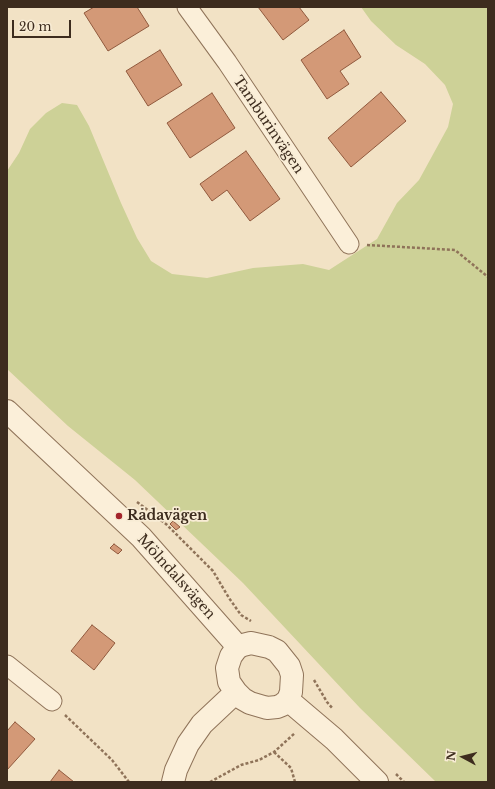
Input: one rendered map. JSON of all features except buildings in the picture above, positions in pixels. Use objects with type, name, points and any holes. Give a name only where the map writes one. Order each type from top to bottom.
[{"type":"street","name":"Tamburinvägen","points":[[187,7],[227,62],[349,244]]},
{"type":"street","name":"Mölndalsvägen","points":[[7,411],[141,537],[232,640],[237,648]]},
{"type":"street","points":[[251,643],[269,647],[277,651],[284,658],[292,675],[292,685],[288,700],[277,707],[267,708],[250,704],[243,700],[230,682],[227,668],[231,656],[237,648],[251,643]]},
{"type":"street","points":[[7,665],[52,701]]},
{"type":"street","points":[[173,782],[176,770],[188,744],[202,724],[236,692]]},
{"type":"street","points":[[288,700],[386,777]]},
{"type":"path","points":[[349,244],[455,250],[488,277]]},
{"type":"path","points":[[134,500],[166,524],[213,571],[241,615],[253,623]]},
{"type":"path","points":[[313,679],[327,702],[338,713]]},
{"type":"path","points":[[52,701],[112,760],[129,782]]},
{"type":"path","points":[[210,782],[241,765],[259,760],[274,752],[327,702]]},
{"type":"path","points":[[274,752],[290,768],[295,782]]},
{"type":"path","points":[[386,777],[404,782]]},
{"type":"green space","points":[[361,7],[488,7],[488,782],[436,782],[360,708],[243,583],[135,480],[68,426],[7,369],[7,171],[19,153],[30,129],[46,113],[62,103],[77,105],[89,126],[137,238],[151,261],[172,274],[207,278],[253,268],[303,264],[329,270],[377,239],[397,203],[419,180],[448,127],[453,104],[445,85],[425,64],[396,45],[371,21]]},
{"type":"place","name":"Rådavägen","points":[[119,516]]}]
